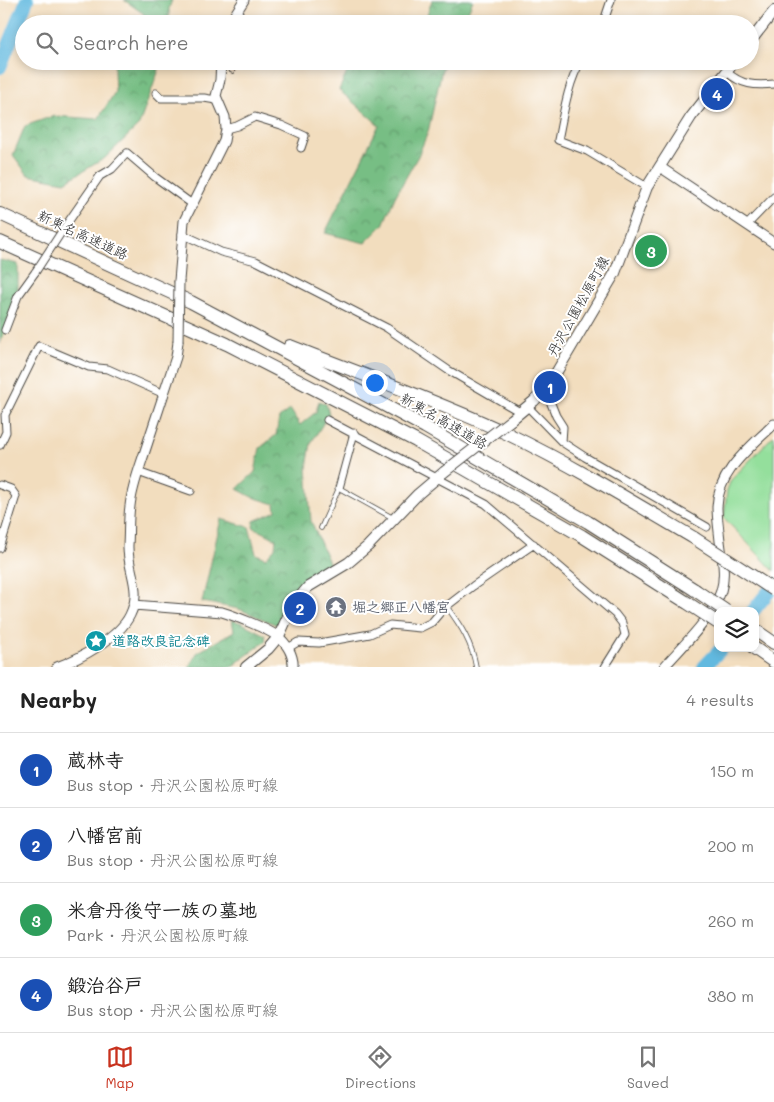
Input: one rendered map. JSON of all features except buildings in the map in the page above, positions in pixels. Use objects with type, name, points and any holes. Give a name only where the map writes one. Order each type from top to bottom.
[{"type":"highway","name":"新東名高速道路","points":[[0,214],[232,323],[426,427],[588,522],[720,607]]},
{"type":"highway","points":[[0,242],[227,344],[416,441],[582,536],[714,621]]},
{"type":"highway","points":[[232,323],[456,411],[507,434],[555,458],[694,538],[774,590]]},
{"type":"highway","points":[[759,633],[774,643]]},
{"type":"main road","points":[[759,31],[774,12]]},
{"type":"main road","name":"丹沢公園松原町線","points":[[246,667],[268,649],[300,595],[348,563],[368,546],[418,494],[524,409],[548,384],[616,273],[648,187],[691,117],[727,72]]},
{"type":"street","points":[[235,15],[244,0]]},
{"type":"street","points":[[606,15],[611,0]]},
{"type":"street","points":[[57,667],[84,656],[105,641],[129,618],[134,605],[136,597],[135,586],[128,550],[130,506],[138,472],[176,357],[184,221],[224,141],[225,117],[216,100],[221,70]]},
{"type":"street","points":[[576,70],[564,111],[558,140],[587,150],[648,187]]},
{"type":"street","points":[[727,72],[745,84],[772,86]]},
{"type":"street","points":[[156,93],[161,98],[204,98],[216,100]]},
{"type":"street","points":[[226,129],[237,126],[254,117],[281,125],[305,136],[301,148]]},
{"type":"street","points":[[5,330],[18,296],[64,228],[100,176],[112,168],[127,153],[155,178],[192,204]]},
{"type":"street","points":[[660,167],[774,243]]},
{"type":"street","points":[[747,225],[774,197]]},
{"type":"street","points":[[182,234],[221,252],[256,261],[387,328],[448,370],[524,409],[562,442],[585,457],[707,527]]},
{"type":"street","points":[[0,445],[6,432],[6,415],[38,346],[89,367],[108,369],[164,394]]},
{"type":"street","points":[[548,384],[550,401],[563,427],[562,442]]},
{"type":"street","points":[[327,420],[440,475],[486,504],[615,614],[622,623],[625,635],[605,667]]},
{"type":"street","points":[[664,667],[709,614],[716,603],[721,589],[724,576],[717,508],[719,490],[726,475],[774,424]]},
{"type":"street","points":[[339,488],[354,433]]},
{"type":"street","points":[[138,472],[190,491]]},
{"type":"street","points":[[0,485],[12,489],[16,496],[0,548]]},
{"type":"street","points":[[288,648],[298,642],[319,643],[370,634],[390,625],[420,628],[432,622],[472,586],[534,544]]},
{"type":"street","points":[[134,605],[222,612],[276,635],[291,653],[293,667]]},
{"type":"lane","points":[[321,528],[339,488],[395,519]]},
{"type":"lane","points":[[447,607],[463,628],[474,653],[476,667]]},
{"type":"green space","points":[[124,0],[172,0],[169,15],[144,14]]},
{"type":"green space","points":[[432,0],[473,0],[467,15],[427,15]]},
{"type":"green space","points":[[114,70],[159,70],[139,125],[105,158],[65,182],[28,175],[13,155],[25,126],[53,116],[98,119],[115,92]]},
{"type":"green space","points":[[348,70],[442,70],[428,132],[418,156],[395,197],[383,225],[365,243],[325,233],[379,125],[339,90]]},
{"type":"green space","points":[[0,260],[18,264],[18,295],[0,344]]},
{"type":"green space","points":[[319,401],[326,404],[329,414],[311,443],[307,468],[311,521],[330,565],[299,587],[284,609],[277,625],[239,609],[202,602],[221,519],[249,527],[256,554],[266,558],[275,548],[276,539],[253,527],[254,521],[276,511],[275,504],[252,497],[237,489],[255,472],[260,448],[276,435],[279,418],[290,409],[300,425],[316,412]]},
{"type":"green space","points":[[774,435],[774,571],[724,518],[727,490],[731,480]]},
{"type":"green space","points":[[232,620],[265,635],[266,641],[231,667],[189,667],[197,653],[234,631]]},
{"type":"waterway","points":[[21,15],[27,0]]},
{"type":"waterway","points":[[0,67],[15,30]]},
{"type":"waterway","points":[[756,607],[774,585]]},
{"type":"waterway","points":[[704,667],[718,652]]},
{"type":"place","name":"鍛治谷戸","points":[[717,94]]},
{"type":"place","name":"米倉丹後守一族の墓地","points":[[651,251]]},
{"type":"place","name":"蔵林寺","points":[[550,387]]},
{"type":"place","name":"堀之郷正八幡宮","points":[[336,607]]},
{"type":"place","name":"八幡宮前","points":[[300,608]]},
{"type":"place","name":"道路改良記念碑","points":[[96,641]]}]
